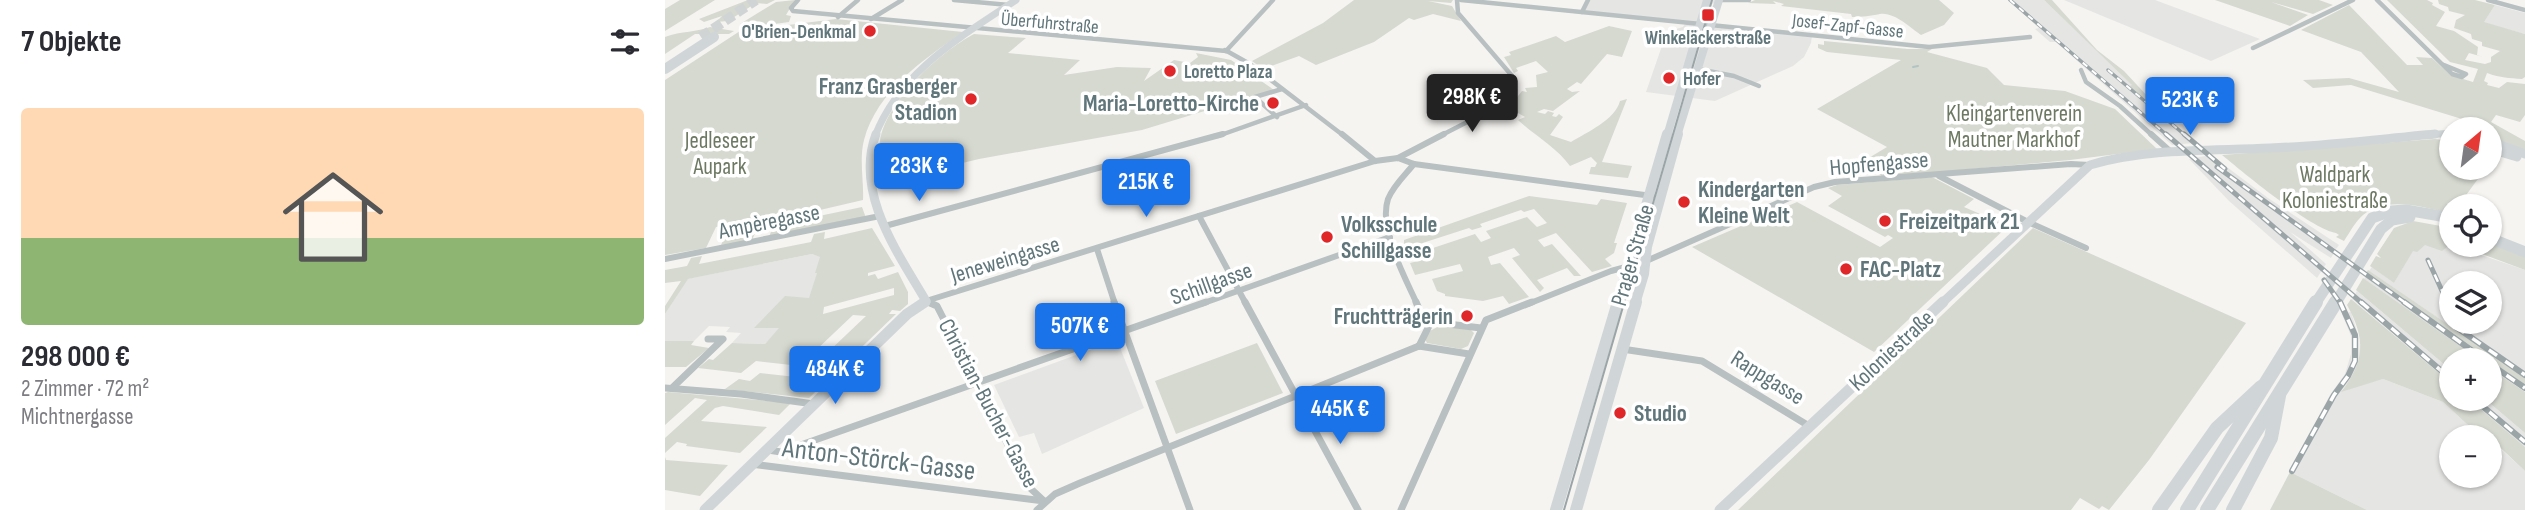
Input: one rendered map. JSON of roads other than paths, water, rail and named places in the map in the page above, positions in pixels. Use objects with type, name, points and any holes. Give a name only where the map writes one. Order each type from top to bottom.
[{"type":"highway","points":[[665,61],[701,37]]},
{"type":"highway","points":[[665,69],[713,37]]},
{"type":"highway","points":[[2207,510],[2273,387],[2372,218],[2391,211],[2406,210],[2439,216]]},
{"type":"highway","points":[[2187,510],[2385,223],[2401,217],[2439,222]]},
{"type":"highway","points":[[2502,237],[2525,246]]},
{"type":"highway","points":[[2502,243],[2525,252]]},
{"type":"highway","points":[[2159,510],[2198,452],[2225,418],[2247,396],[2273,387]]},
{"type":"highway","points":[[2232,510],[2271,439],[2277,418],[2273,387]]},
{"type":"main road","name":"Prager Straße","points":[[1556,510],[1707,0]]},
{"type":"main road","name":"Prager Straße","points":[[1576,510],[1698,69],[1720,0]]},
{"type":"main road","points":[[1607,344],[1622,349]]},
{"type":"street","name":"Überfuhrstraße","points":[[798,0],[790,10],[973,30],[1226,51],[1250,64],[1306,105],[1375,161]]},
{"type":"street","points":[[838,17],[858,0]]},
{"type":"street","points":[[869,20],[902,0]]},
{"type":"street","points":[[956,0],[1012,2]]},
{"type":"street","points":[[1226,51],[1273,0]]},
{"type":"street","points":[[1582,12],[1588,0]]},
{"type":"street","points":[[1720,0],[1749,0]]},
{"type":"street","points":[[2253,48],[2353,0]]},
{"type":"street","points":[[2377,0],[2444,65]]},
{"type":"street","points":[[2488,0],[2525,10]]},
{"type":"street","points":[[1398,158],[1508,101],[1516,87],[1513,77],[1458,13],[1458,1]]},
{"type":"street","name":"Josef-Zapf-Gasse","points":[[1458,1],[1488,1],[1939,47],[2030,37]]},
{"type":"street","name":"Christian-Bucher-Gasse","points":[[1012,2],[915,73],[893,97],[879,120],[870,161],[882,221],[926,301],[937,306],[1030,488],[1044,502]]},
{"type":"street","points":[[1698,69],[1734,76],[1759,86]]},
{"type":"street","points":[[2081,70],[2087,82],[2120,106],[2173,153]]},
{"type":"street","points":[[1277,117],[1255,97],[1282,89]]},
{"type":"street","name":"Ampèregasse","points":[[665,259],[882,221],[1210,139],[1306,105]]},
{"type":"street","points":[[2090,165],[2107,160],[2173,153],[2439,134]]},
{"type":"street","points":[[2428,135],[2439,137]]},
{"type":"street","points":[[2503,146],[2525,154]]},
{"type":"street","points":[[2503,153],[2525,160]]},
{"type":"street","points":[[1398,158],[1414,164],[1662,197]]},
{"type":"street","name":"Jeneweingasse","points":[[926,301],[1375,161],[1398,158]]},
{"type":"street","name":"Hopfengasse","points":[[1482,328],[1486,320],[1629,265],[1644,262],[1814,187],[1835,182],[2071,163],[2090,165]]},
{"type":"street","points":[[1401,510],[1482,328],[1424,320],[1390,237],[1385,218],[1387,202],[1414,164]]},
{"type":"street","name":"Koloniestraße","points":[[1720,510],[2090,165]]},
{"type":"street","points":[[1937,175],[2028,222],[2086,248]]},
{"type":"street","points":[[1199,216],[1358,510]]},
{"type":"street","name":"Schillgasse","points":[[766,450],[781,452],[1390,237]]},
{"type":"street","points":[[1097,249],[1189,510]]},
{"type":"street","points":[[705,510],[910,312],[926,301]]},
{"type":"street","points":[[1419,346],[1431,322]]},
{"type":"street","points":[[668,388],[723,339],[709,338]]},
{"type":"street","points":[[1037,510],[1055,494],[1167,446],[1419,346],[1469,354]]},
{"type":"street","name":"Rappgasse","points":[[1622,349],[1702,361],[1809,426]]},
{"type":"street","points":[[668,388],[814,404]]},
{"type":"street","name":"Anton-Störck-Gasse","points":[[751,464],[1044,502]]},
{"type":"waterway","points":[[1913,67],[1918,66]]},
{"type":"tunnel","points":[[701,37],[756,0]]},
{"type":"tram line","points":[[1564,510],[1712,0]]},
{"type":"railway","points":[[2010,0],[2168,136]]},
{"type":"railway","points":[[2108,70],[2186,136]]},
{"type":"railway","points":[[2166,134],[2363,304]]},
{"type":"railway","points":[[2184,134],[2225,169]]},
{"type":"railway","points":[[2217,167],[2407,304]]},
{"type":"railway","points":[[2428,260],[2439,284]]},
{"type":"railway","points":[[2324,280],[2341,304]]},
{"type":"railway","points":[[2361,302],[2439,369]]},
{"type":"railway","points":[[2404,302],[2468,348]]},
{"type":"railway","points":[[2292,471],[2355,361],[2355,335],[2341,304]]},
{"type":"railway","points":[[2466,334],[2525,375]]},
{"type":"railway","points":[[2502,372],[2525,388]]},
{"type":"railway","points":[[2488,411],[2525,442]]},
{"type":"place","name":"Winkeläckerstraße","points":[[1708,15]]},
{"type":"place","name":"O'Brien-Denkmal","points":[[870,31]]},
{"type":"place","name":"Loretto Plaza","points":[[1170,71]]},
{"type":"place","name":"Hofer","points":[[1669,78]]},
{"type":"place","name":"Franz Grasberger Stadion","points":[[971,99]]},
{"type":"place","name":"Maria-Loretto-Kirche","points":[[1273,103]]},
{"type":"place","name":"Kindergarten Kleine Welt","points":[[1684,202]]},
{"type":"place","name":"Freizeitpark 21","points":[[1885,221]]},
{"type":"place","name":"Volksschule Schillgasse","points":[[1327,237]]},
{"type":"place","name":"FAC-Platz","points":[[1846,269]]},
{"type":"place","name":"Fruchtträgerin","points":[[1467,316]]},
{"type":"place","name":"Studio","points":[[1620,413]]},
{"type":"park label","name":"Kleingartenverein Mautner Markhof","points":[[2014,126]]},
{"type":"park label","name":"Jedleseer Aupark","points":[[720,153]]},
{"type":"park label","name":"Waldpark Koloniestraße","points":[[2335,187]]}]
